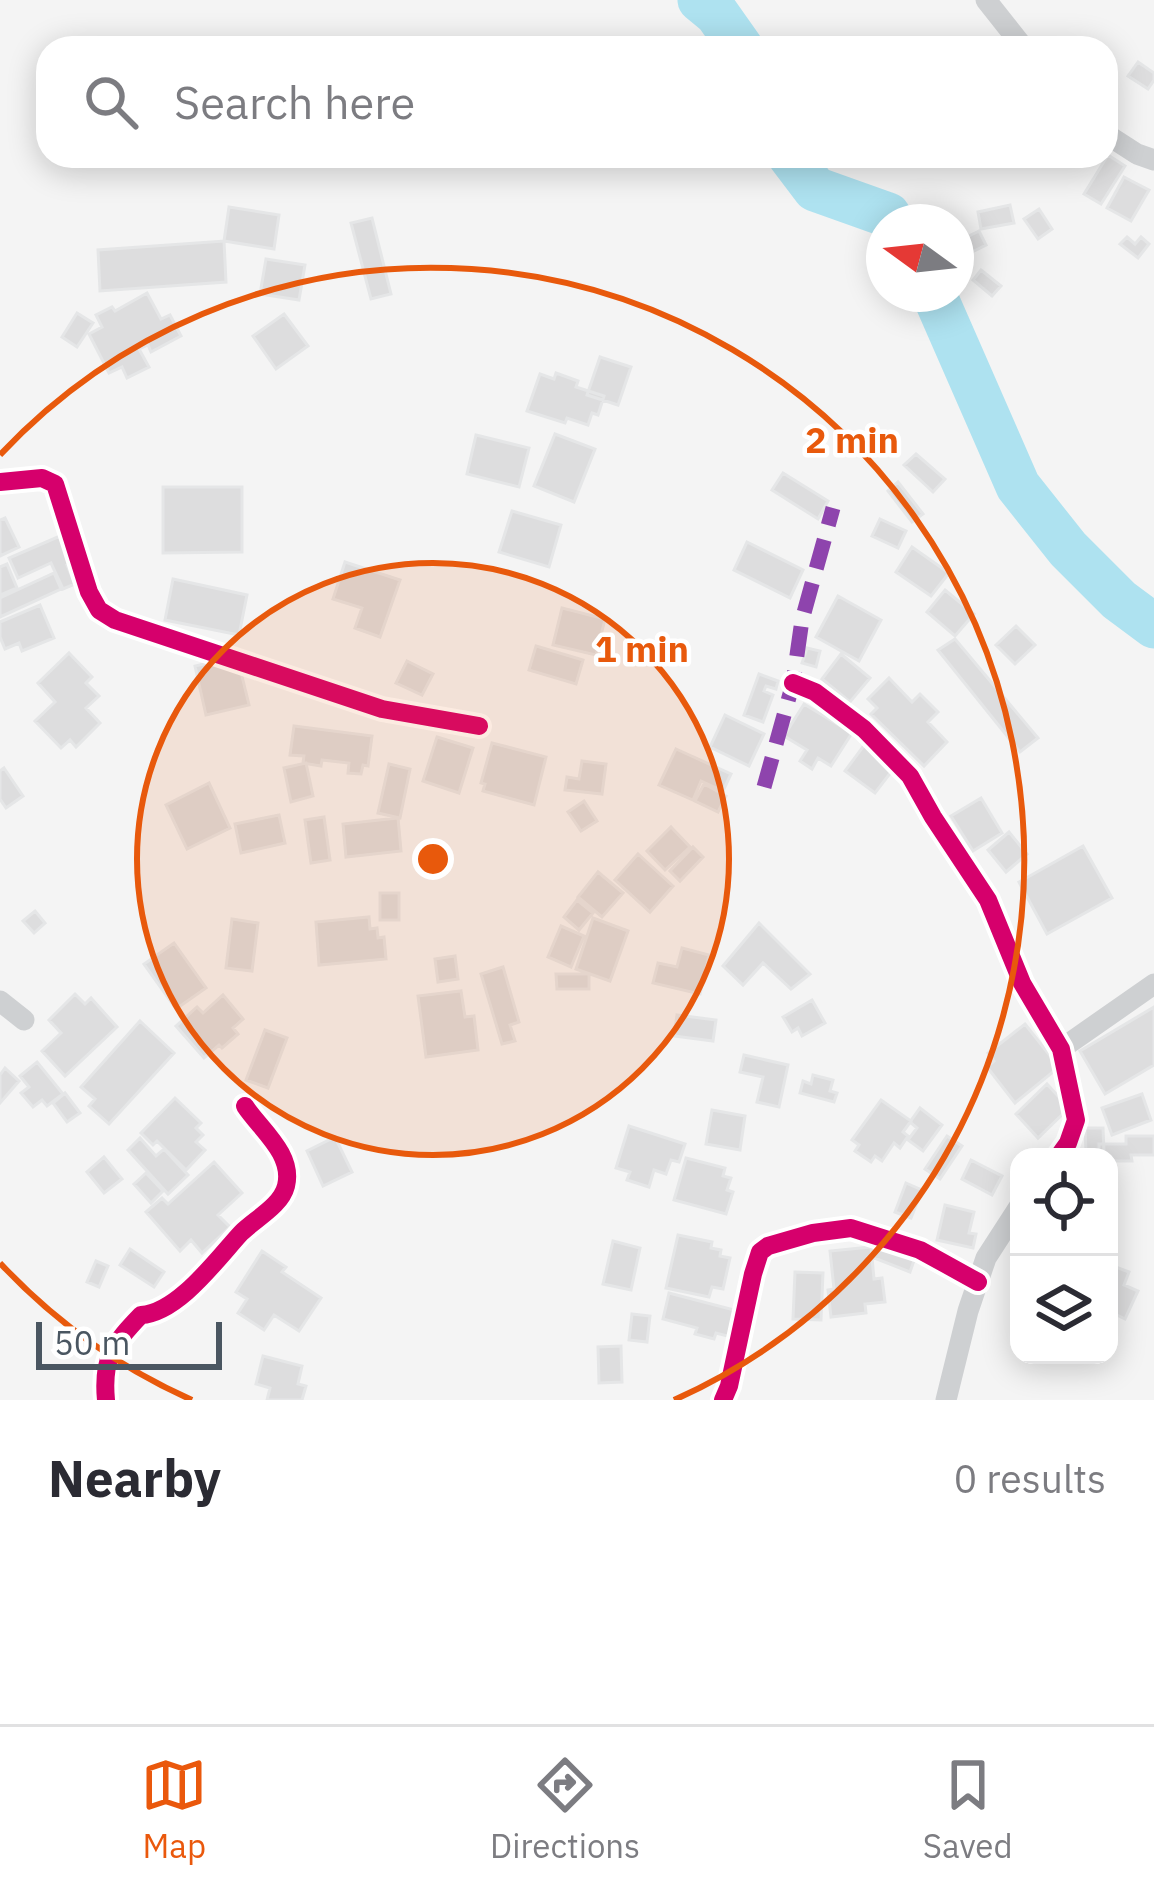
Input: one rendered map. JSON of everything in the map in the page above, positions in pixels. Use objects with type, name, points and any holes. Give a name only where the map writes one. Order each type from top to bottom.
[{"type":"street","points":[[986,0],[1014,36]]},
{"type":"street","points":[[1118,142],[1154,160]]},
{"type":"street","points":[[0,482],[43,478],[55,484],[88,592],[99,610],[115,620],[382,709],[479,726]]},
{"type":"street","points":[[793,683],[815,692],[863,729],[910,776],[988,900],[1022,983],[1060,1049],[1076,1120],[1064,1148]]},
{"type":"street","points":[[1060,1049],[1154,984]]},
{"type":"street","points":[[0,1001],[24,1020]]},
{"type":"street","points":[[106,1400],[107,1357],[117,1340],[141,1315],[153,1314],[188,1288],[280,1200],[287,1184],[286,1166],[274,1140],[245,1106]]},
{"type":"street","points":[[946,1400],[986,1258],[1010,1221]]},
{"type":"street","points":[[723,1400],[753,1274],[760,1252],[768,1246],[851,1228],[920,1250],[978,1282]]},
{"type":"building","points":[[1138,62],[1154,73],[1148,89],[1128,76]]},
{"type":"building","points":[[1118,161],[1125,166],[1101,204],[1084,194],[1100,168],[1118,168]]},
{"type":"building","points":[[1124,177],[1149,190],[1131,221],[1107,208]]},
{"type":"building","points":[[1010,205],[1014,223],[981,229],[978,212]]},
{"type":"building","points":[[229,207],[279,215],[274,249],[224,241]]},
{"type":"building","points":[[1039,209],[1052,229],[1038,239],[1024,219]]},
{"type":"building","points":[[372,218],[391,294],[371,299],[351,223]]},
{"type":"building","points":[[979,231],[986,245],[974,251],[974,234]]},
{"type":"building","points":[[1127,237],[1135,244],[1141,237],[1149,244],[1138,258],[1120,244]]},
{"type":"building","points":[[224,241],[226,282],[100,291],[98,250]]},
{"type":"building","points":[[266,259],[305,265],[299,300],[260,294]]},
{"type":"building","points":[[981,270],[1001,286],[992,296],[974,279]]},
{"type":"building","points":[[147,293],[161,319],[170,315],[181,336],[151,352],[148,345],[139,349],[149,367],[127,378],[122,367],[109,373],[89,334],[102,327],[96,315],[112,307],[115,311]]},
{"type":"building","points":[[77,313],[93,323],[77,347],[62,337]]},
{"type":"building","points":[[284,314],[308,346],[276,369],[253,336]]},
{"type":"building","points":[[600,357],[631,367],[618,405],[587,395]]},
{"type":"building","points":[[556,373],[578,381],[576,387],[604,396],[598,415],[592,413],[588,425],[527,411],[540,374],[554,379]]},
{"type":"building","points":[[555,434],[595,449],[574,502],[534,486]]},
{"type":"building","points":[[476,435],[529,448],[519,487],[467,474]]},
{"type":"building","points":[[916,454],[945,479],[933,492],[904,465]]},
{"type":"building","points":[[783,473],[828,501],[818,519],[772,490]]},
{"type":"building","points":[[898,482],[923,514],[912,522],[888,491]]},
{"type":"building","points":[[163,487],[242,487],[242,552],[163,553]]},
{"type":"building","points":[[512,511],[561,525],[549,567],[499,552]]},
{"type":"building","points":[[5,518],[19,547],[0,556],[0,520]]},
{"type":"building","points":[[880,519],[906,531],[898,548],[872,536]]},
{"type":"building","points":[[60,536],[75,584],[63,589],[51,563],[18,578],[9,558]]},
{"type":"building","points":[[747,542],[803,570],[790,598],[734,570]]},
{"type":"building","points":[[912,547],[949,573],[931,596],[896,572]]},
{"type":"building","points":[[345,562],[400,580],[380,637],[355,628],[362,608],[333,599]]},
{"type":"building","points":[[7,564],[17,588],[0,595],[0,567]]},
{"type":"building","points":[[54,573],[61,589],[0,617],[0,598]]},
{"type":"building","points":[[173,579],[247,595],[239,635],[165,620]]},
{"type":"building","points":[[945,590],[974,614],[955,636],[927,612]]},
{"type":"building","points":[[838,596],[881,620],[859,661],[816,637]]},
{"type":"building","points":[[40,605],[54,638],[22,651],[19,643],[5,649],[0,622]]},
{"type":"building","points":[[562,608],[605,619],[596,655],[553,645]]},
{"type":"building","points":[[1016,626],[1035,645],[1015,664],[996,645]]},
{"type":"building","points":[[955,639],[1038,738],[1020,752],[938,650]]},
{"type":"building","points":[[536,646],[583,660],[576,684],[529,670]]},
{"type":"building","points":[[807,648],[820,651],[816,667],[802,663]]},
{"type":"building","points":[[69,653],[92,677],[86,683],[99,696],[86,708],[100,723],[76,747],[70,740],[61,748],[35,721],[55,702],[38,683]]},
{"type":"building","points":[[841,654],[870,678],[850,702],[822,679]]},
{"type":"building","points":[[237,656],[249,705],[206,715],[195,666]]},
{"type":"building","points":[[407,661],[433,674],[422,695],[396,683]]},
{"type":"building","points":[[759,674],[778,681],[776,689],[766,686],[764,691],[773,695],[763,722],[744,715]]},
{"type":"building","points":[[889,678],[912,702],[920,694],[938,712],[928,722],[947,742],[924,766],[871,714],[877,708],[868,699]]},
{"type":"building","points":[[804,704],[852,733],[831,766],[818,758],[812,769],[800,761],[807,750],[784,736]]},
{"type":"building","points":[[725,715],[764,734],[749,766],[710,747]]},
{"type":"building","points":[[294,726],[372,736],[368,766],[363,765],[361,774],[348,773],[349,763],[303,763],[304,756],[290,755]]},
{"type":"building","points":[[437,737],[473,748],[459,793],[423,781]]},
{"type":"building","points":[[492,743],[546,757],[534,805],[483,791]]},
{"type":"building","points":[[865,744],[895,767],[875,793],[845,771]]},
{"type":"building","points":[[676,749],[731,774],[723,791],[701,781],[693,800],[659,785]]},
{"type":"building","points":[[582,761],[606,764],[602,794],[565,790],[567,777],[579,779]]},
{"type":"building","points":[[306,763],[313,796],[291,802],[284,768]]},
{"type":"building","points":[[389,764],[410,769],[400,818],[378,813]]},
{"type":"building","points":[[4,768],[23,796],[6,808],[0,799]]},
{"type":"building","points":[[209,783],[230,828],[187,849],[166,805]]},
{"type":"building","points":[[704,784],[726,796],[718,812],[695,801]]},
{"type":"building","points":[[981,798],[1002,833],[973,851],[951,816]]},
{"type":"building","points":[[584,801],[597,821],[581,831],[568,812]]},
{"type":"building","points":[[279,815],[285,843],[241,853],[235,824]]},
{"type":"building","points":[[324,817],[330,860],[311,863],[305,820]]},
{"type":"building","points":[[398,818],[401,851],[346,857],[343,824]]},
{"type":"building","points":[[671,827],[690,847],[665,870],[647,851]]},
{"type":"building","points":[[1009,832],[1027,854],[1006,872],[988,850]]},
{"type":"building","points":[[1083,846],[1112,898],[1047,934],[1019,882]]},
{"type":"building","points":[[693,847],[703,857],[680,881],[670,871]]},
{"type":"building","points":[[638,854],[673,886],[650,912],[615,880]]},
{"type":"building","points":[[598,872],[623,893],[602,917],[578,897]]},
{"type":"building","points":[[380,893],[399,893],[399,920],[380,920]]},
{"type":"building","points":[[577,900],[593,913],[579,930],[564,917]]},
{"type":"building","points":[[35,911],[45,923],[34,933],[23,921]]},
{"type":"building","points":[[369,917],[370,929],[377,928],[378,938],[384,937],[386,959],[319,965],[316,922]]},
{"type":"building","points":[[593,918],[628,931],[610,981],[576,969]]},
{"type":"building","points":[[232,919],[258,923],[252,971],[226,968]]},
{"type":"building","points":[[759,923],[810,974],[791,989],[763,963],[743,985],[723,966]]},
{"type":"building","points":[[561,926],[584,936],[571,967],[548,957]]},
{"type":"building","points":[[174,943],[206,988],[176,1009],[144,964]]},
{"type":"building","points":[[682,948],[709,955],[700,994],[653,983],[658,963],[677,967]]},
{"type":"building","points":[[455,956],[458,979],[438,982],[435,959]]},
{"type":"building","points":[[503,967],[519,1022],[510,1025],[515,1041],[502,1044],[481,974]]},
{"type":"building","points":[[556,974],[589,974],[589,989],[557,989]]},
{"type":"building","points":[[461,991],[465,1017],[474,1016],[478,1050],[426,1057],[418,996]]},
{"type":"building","points":[[75,994],[85,1004],[91,998],[117,1027],[65,1076],[42,1051],[61,1033],[49,1020]]},
{"type":"building","points":[[223,995],[243,1019],[233,1028],[238,1034],[204,1058],[176,1026],[197,1007],[203,1013]]},
{"type":"building","points":[[812,1000],[825,1023],[802,1036],[798,1028],[792,1032],[783,1017]]},
{"type":"building","points":[[1154,1007],[1154,1065],[1105,1094],[1080,1051]]},
{"type":"building","points":[[677,1015],[716,1020],[713,1041],[674,1036]]},
{"type":"building","points":[[140,1021],[174,1053],[109,1124],[89,1106],[95,1099],[81,1087]]},
{"type":"building","points":[[1025,1024],[1059,1067],[1015,1103],[987,1067],[994,1061],[988,1053]]},
{"type":"building","points":[[265,1030],[287,1038],[268,1088],[246,1080]]},
{"type":"building","points":[[744,1055],[788,1065],[779,1107],[757,1102],[763,1077],[740,1072]]},
{"type":"building","points":[[37,1062],[63,1094],[47,1106],[42,1100],[33,1107],[21,1093],[29,1087],[20,1076]]},
{"type":"building","points":[[5,1068],[19,1081],[0,1103],[0,1075]]},
{"type":"building","points":[[813,1075],[833,1080],[834,1102],[800,1093],[803,1081],[811,1084]]},
{"type":"building","points":[[1047,1084],[1069,1108],[1038,1138],[1016,1114]]},
{"type":"building","points":[[65,1093],[80,1113],[67,1122],[53,1103]]},
{"type":"building","points":[[1142,1094],[1151,1120],[1112,1135],[1102,1108]]},
{"type":"building","points":[[175,1098],[201,1123],[196,1128],[203,1135],[196,1142],[205,1150],[186,1170],[157,1141],[153,1145],[141,1133]]},
{"type":"building","points":[[881,1100],[911,1121],[900,1148],[894,1143],[882,1161],[875,1156],[871,1162],[855,1151],[859,1145],[852,1140]]},
{"type":"building","points":[[920,1108],[942,1125],[923,1151],[908,1140],[917,1128],[910,1122]]},
{"type":"building","points":[[712,1110],[745,1116],[740,1150],[706,1144]]},
{"type":"building","points":[[629,1126],[685,1144],[679,1162],[671,1160],[666,1174],[654,1170],[649,1187],[627,1180],[630,1172],[616,1168]]},
{"type":"building","points":[[1085,1128],[1103,1128],[1104,1148],[1086,1148]]},
{"type":"building","points":[[947,1136],[962,1146],[940,1179],[925,1169]]},
{"type":"building","points":[[1126,1136],[1154,1136],[1154,1155],[1131,1155],[1132,1161],[1118,1161],[1118,1148],[1099,1148],[1099,1144],[1126,1144]]},
{"type":"building","points":[[335,1137],[352,1172],[323,1186],[307,1151]]},
{"type":"building","points":[[140,1138],[156,1156],[164,1149],[188,1175],[168,1194],[128,1150]]},
{"type":"building","points":[[104,1157],[122,1179],[104,1193],[87,1172]]},
{"type":"building","points":[[686,1158],[725,1168],[723,1176],[731,1178],[727,1190],[733,1192],[726,1214],[674,1200]]},
{"type":"building","points":[[971,1160],[1002,1176],[992,1195],[962,1179]]},
{"type":"building","points":[[214,1162],[242,1193],[218,1215],[230,1227],[202,1253],[191,1240],[180,1251],[146,1212],[162,1198],[168,1204]]},
{"type":"building","points":[[146,1173],[163,1191],[151,1203],[134,1184]]},
{"type":"building","points":[[906,1183],[922,1190],[911,1218],[895,1212]]},
{"type":"building","points":[[945,1205],[974,1212],[969,1233],[976,1234],[973,1248],[937,1240]]},
{"type":"building","points":[[883,1233],[919,1246],[910,1272],[874,1258]]},
{"type":"building","points":[[678,1235],[712,1242],[711,1248],[721,1250],[720,1256],[730,1258],[723,1289],[712,1287],[709,1297],[666,1288]]},
{"type":"building","points":[[613,1241],[640,1248],[631,1290],[603,1284]]},
{"type":"building","points":[[871,1247],[874,1279],[882,1278],[885,1302],[865,1304],[866,1313],[831,1317],[830,1251]]},
{"type":"building","points":[[130,1249],[164,1272],[154,1287],[120,1265]]},
{"type":"building","points":[[262,1251],[286,1267],[282,1272],[321,1298],[299,1331],[274,1315],[264,1330],[238,1313],[247,1299],[236,1292]]},
{"type":"building","points":[[96,1261],[108,1266],[99,1287],[87,1282]]},
{"type":"building","points":[[1118,1268],[1129,1272],[1124,1285],[1138,1291],[1125,1319],[1118,1316]]},
{"type":"building","points":[[795,1272],[823,1273],[821,1320],[793,1319]]},
{"type":"building","points":[[669,1293],[742,1312],[735,1338],[695,1334],[697,1328],[663,1319]]},
{"type":"building","points":[[632,1314],[650,1316],[647,1342],[629,1340]]},
{"type":"building","points":[[621,1346],[622,1382],[599,1383],[598,1347]]},
{"type":"building","points":[[263,1356],[302,1366],[298,1384],[306,1386],[302,1400],[267,1400],[270,1388],[256,1384]]},
{"type":"waterway","points":[[700,0],[733,36]]},
{"type":"waterway","points":[[799,168],[815,189],[866,207]]},
{"type":"waterway","points":[[942,312],[1018,486],[1068,549],[1119,600],[1154,626]]},
{"type":"marked path","points":[[764,787],[833,508]]},
{"type":"cycle path","points":[[0,482],[42,478],[55,484],[89,592],[99,610],[115,620],[382,709],[479,726]]},
{"type":"cycle path","points":[[793,683],[815,692],[864,729],[910,776],[988,900],[1022,983],[1061,1049],[1076,1120],[1064,1148]]},
{"type":"cycle path","points":[[106,1400],[108,1362],[123,1335],[141,1315],[183,1295],[283,1193],[285,1163],[245,1106]]},
{"type":"cycle path","points":[[723,1400],[753,1274],[760,1252],[768,1246],[851,1228],[920,1250],[978,1282]]}]
